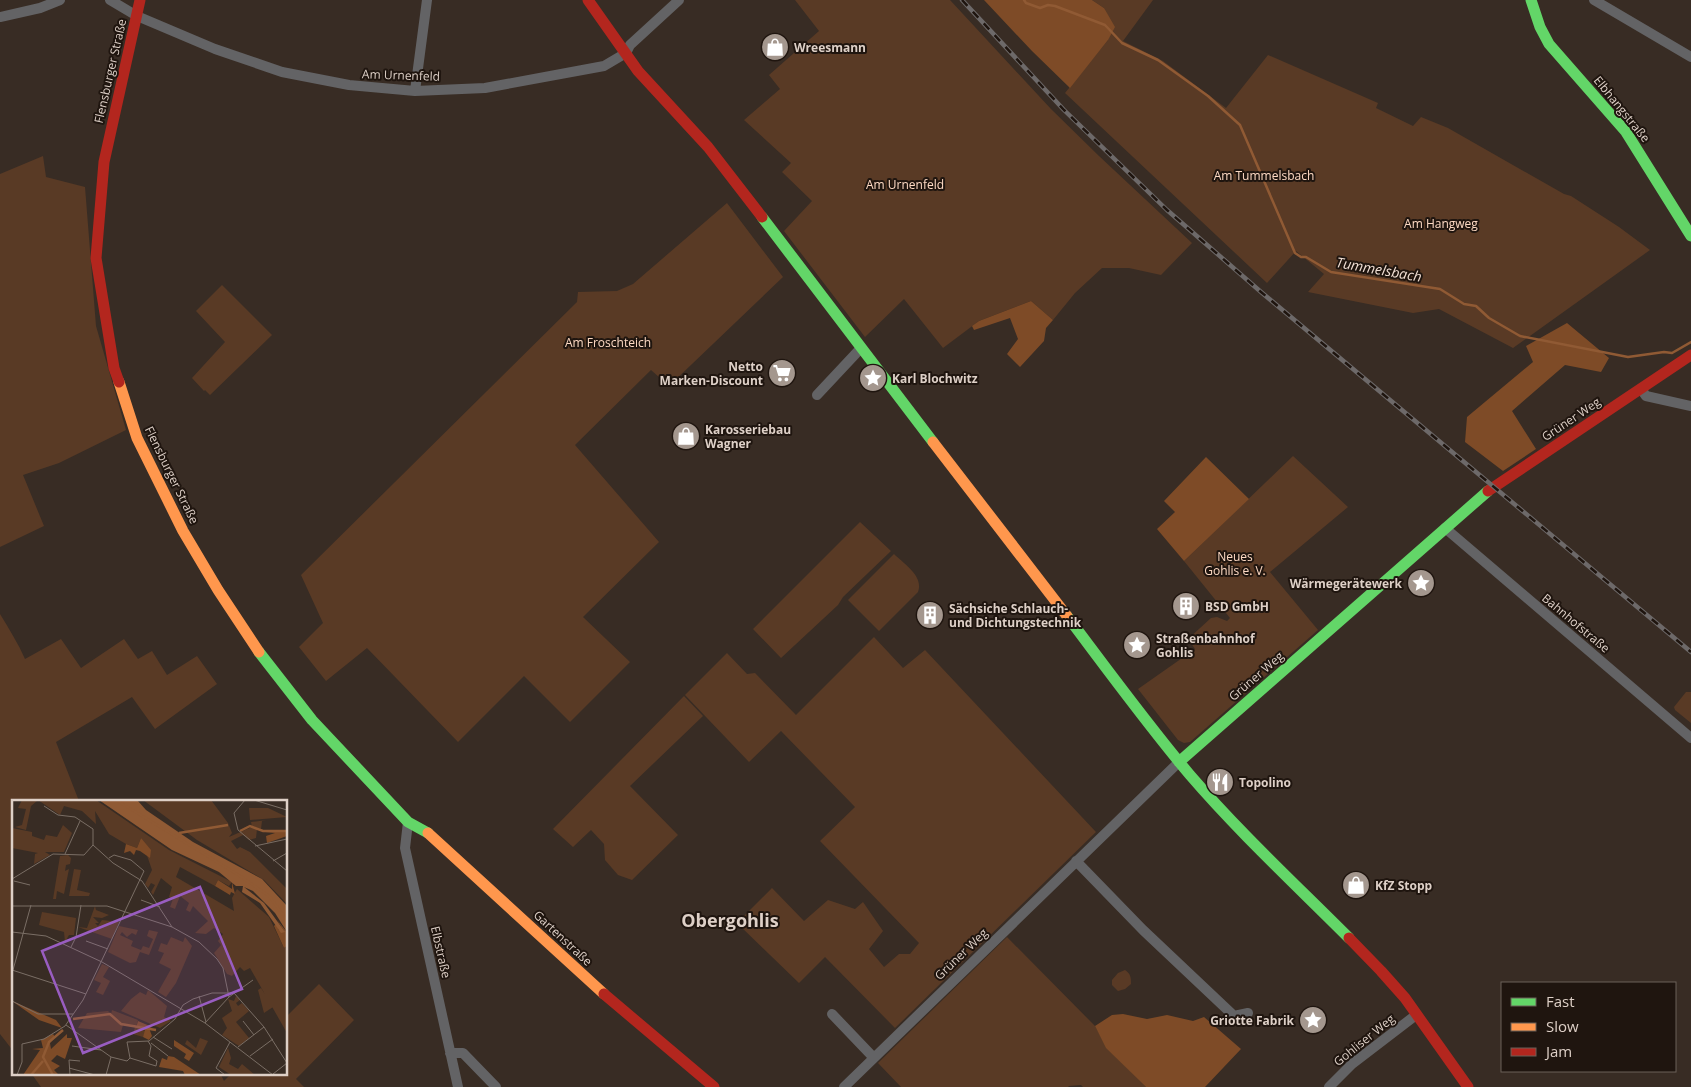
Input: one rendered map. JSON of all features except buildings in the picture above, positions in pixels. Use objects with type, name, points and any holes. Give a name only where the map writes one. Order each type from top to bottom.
[{"type":"street","points":[[0,17],[40,8],[60,0]]},
{"type":"street","name":"Am Urnenfeld","points":[[110,0],[136,16],[215,49],[282,72],[349,85],[414,91],[485,88],[604,66],[626,54],[630,45],[679,0]]},
{"type":"street","name":"Flensburger Straße","points":[[140,0],[104,162],[96,258],[114,368],[122,395],[137,438],[155,477],[222,597],[256,647],[314,722],[395,808]]},
{"type":"street","points":[[414,91],[428,0]]},
{"type":"street","points":[[588,0],[638,71],[708,147],[1179,762],[1241,828],[1383,972],[1468,1087]]},
{"type":"street","name":"Elbhangstraße","points":[[1531,0],[1540,27],[1549,44],[1626,132],[1691,236]]},
{"type":"street","points":[[1594,0],[1691,57]]},
{"type":"street","points":[[817,395],[862,348]]},
{"type":"street","name":"Grüner Weg","points":[[844,1087],[1179,762],[1445,528],[1494,486],[1691,355]]},
{"type":"street","points":[[1641,389],[1646,396],[1691,406]]},
{"type":"street","name":"Bahnhofstraße","points":[[1445,528],[1691,738]]},
{"type":"street","name":"Gartenstraße","points":[[395,808],[408,822],[427,832],[618,1007],[714,1087]]},
{"type":"street","name":"Elbstraße","points":[[408,822],[405,848],[458,1087]]},
{"type":"street","points":[[1076,861],[1143,930],[1234,1016],[1248,1014]]},
{"type":"street","points":[[832,1014],[874,1058]]},
{"type":"street","name":"Gohliser Weg","points":[[1329,1087],[1352,1064],[1416,1015]]},
{"type":"street","points":[[450,1053],[463,1053],[496,1087]]},
{"type":"green space","points":[[795,0],[950,0],[1051,109],[1192,243],[1161,275],[1129,268],[1102,268],[1075,293],[1053,320],[1031,301],[979,321],[943,348],[904,299],[865,337],[784,231],[812,201],[782,172],[791,163],[744,120],[780,89],[769,75],[819,31]]},
{"type":"green space","points":[[1092,0],[1153,0],[1123,41],[1163,61],[1226,108],[1268,55],[1378,103],[1376,108],[1413,126],[1421,117],[1448,128],[1564,194],[1571,196],[1650,250],[1513,348],[1439,309],[1413,313],[1308,292],[1324,274],[1296,251],[1267,283],[1065,93],[1108,40],[1104,8]]},
{"type":"green space","points":[[43,156],[46,177],[85,187],[96,326],[126,430],[59,463],[23,475],[44,526],[0,547],[0,174]]},
{"type":"green space","name":"Am Froschteich","points":[[727,203],[783,277],[669,386],[651,370],[575,445],[659,542],[583,617],[630,662],[570,722],[524,676],[458,742],[367,648],[326,681],[299,647],[323,623],[301,575],[577,302],[578,292],[617,291],[633,284]]},
{"type":"green space","points":[[222,285],[272,335],[210,395],[192,378],[225,342],[196,311]]},
{"type":"green space","name":"Neues Gohlis e. V.","points":[[1293,456],[1348,507],[1270,572],[1318,630],[1190,742],[1184,743],[1178,740],[1138,689],[1195,649],[1188,639],[1211,618],[1217,617],[1227,621],[1230,618],[1184,561]]},
{"type":"green space","points":[[860,522],[891,551],[843,597],[838,605],[781,658],[753,629]]},
{"type":"green space","points":[[894,554],[916,576],[919,586],[918,592],[879,631],[848,600]]},
{"type":"green space","points":[[0,614],[25,659],[61,639],[81,668],[124,639],[138,659],[152,651],[167,675],[197,656],[217,684],[155,729],[132,697],[56,742],[79,800],[12,800],[12,1049],[0,1034]]},
{"type":"green space","points":[[874,637],[903,668],[925,650],[1096,832],[895,1028],[825,957],[799,983],[737,923],[772,888],[804,921],[828,900],[855,909],[863,902],[883,931],[869,949],[884,967],[899,954],[910,954],[919,943],[820,841],[855,807],[781,731],[749,762],[685,695],[727,653],[747,674],[755,673],[796,715]]},
{"type":"green space","points":[[1686,692],[1691,692],[1691,723],[1674,707]]},
{"type":"green space","points":[[684,696],[703,716],[630,786],[678,835],[632,880],[618,875],[605,860],[604,844],[591,830],[573,847],[553,829]]},
{"type":"green space","points":[[1007,937],[1095,1026],[1107,1048],[1146,1087],[1083,1087],[1081,1085],[1068,1087],[901,1087],[878,1063]]},
{"type":"green space","points":[[1125,970],[1130,976],[1131,984],[1125,989],[1118,991],[1112,985],[1112,980],[1118,973]]},
{"type":"green space","points":[[319,984],[354,1020],[296,1079],[304,1087],[41,1087],[32,1074],[220,1074],[224,1081],[231,1074],[288,1074],[288,1015]]},
{"type":"shaded area","points":[[984,0],[1092,0],[1104,8],[1115,27],[1108,40],[1070,88]]},
{"type":"shaded area","points":[[1031,301],[1053,320],[1046,328],[1044,341],[1020,367],[1007,354],[1018,339],[1010,318],[974,330],[972,326],[979,321]]},
{"type":"shaded area","points":[[1567,323],[1609,358],[1601,372],[1565,365],[1512,411],[1536,449],[1503,471],[1465,442],[1467,417],[1533,362],[1526,346]]},
{"type":"shaded area","points":[[1206,457],[1249,499],[1184,561],[1157,529],[1175,512],[1164,501]]},
{"type":"shaded area","points":[[1123,1014],[1147,1019],[1167,1015],[1193,1021],[1204,1017],[1241,1049],[1205,1087],[1146,1087],[1106,1048],[1095,1026],[1112,1015]]},
{"type":"waterway","name":"Tummelsbach","points":[[1024,0],[1026,3],[1040,8],[1048,5],[1055,6],[1105,25],[1122,43],[1158,60],[1208,96],[1240,125],[1295,253],[1301,257],[1306,257],[1331,272],[1440,289],[1464,304],[1476,306],[1489,318],[1520,336],[1628,357],[1664,352],[1672,353],[1691,342]]},
{"type":"railway","points":[[962,0],[1064,110],[1167,210],[1261,292],[1691,652]]},
{"type":"traffic: fast","points":[[1531,0],[1540,27],[1549,44],[1626,132],[1691,236]]},
{"type":"traffic: fast","points":[[762,217],[933,442]]},
{"type":"traffic: fast","points":[[1179,762],[1488,491]]},
{"type":"traffic: fast","points":[[1067,616],[1190,775],[1248,837],[1349,938]]},
{"type":"traffic: fast","points":[[259,652],[312,720],[408,822],[428,833]]},
{"type":"traffic: slow","points":[[119,382],[137,438],[183,531],[218,590],[259,652]]},
{"type":"traffic: slow","points":[[933,442],[1067,616]]},
{"type":"traffic: slow","points":[[428,833],[604,994]]},
{"type":"traffic: jam","points":[[119,382],[114,368],[96,258],[104,162],[140,0]]},
{"type":"traffic: jam","points":[[588,0],[638,71],[708,147],[762,217]]},
{"type":"traffic: jam","points":[[1488,491],[1691,355]]},
{"type":"traffic: jam","points":[[1349,938],[1405,998],[1468,1087]]},
{"type":"traffic: jam","points":[[604,994],[714,1087]]},
{"type":"place","name":"Wreesmann","points":[[775,47]]},
{"type":"place","name":"Netto Marken-Discount","points":[[782,373]]},
{"type":"place","name":"Karl Blochwitz","points":[[873,378]]},
{"type":"place","name":"Karosseriebau Wagner","points":[[686,436]]},
{"type":"place","name":"Wärmegerätewerk","points":[[1421,583]]},
{"type":"place","name":"BSD GmbH","points":[[1186,606]]},
{"type":"place","name":"Sächsiche Schlauch- und Dichtungstechnik","points":[[930,615]]},
{"type":"place","name":"Straßenbahnhof Gohlis","points":[[1137,645]]},
{"type":"place","name":"Topolino","points":[[1220,782]]},
{"type":"place","name":"KfZ Stopp","points":[[1356,885]]},
{"type":"place","name":"Griotte Fabrik","points":[[1313,1020]]},
{"type":"district","name":"Obergohlis","points":[[730,920]]},
{"type":"park label","name":"Am Tummelsbach","points":[[1264,175]]},
{"type":"park label","name":"Am Hangweg","points":[[1441,223]]}]
